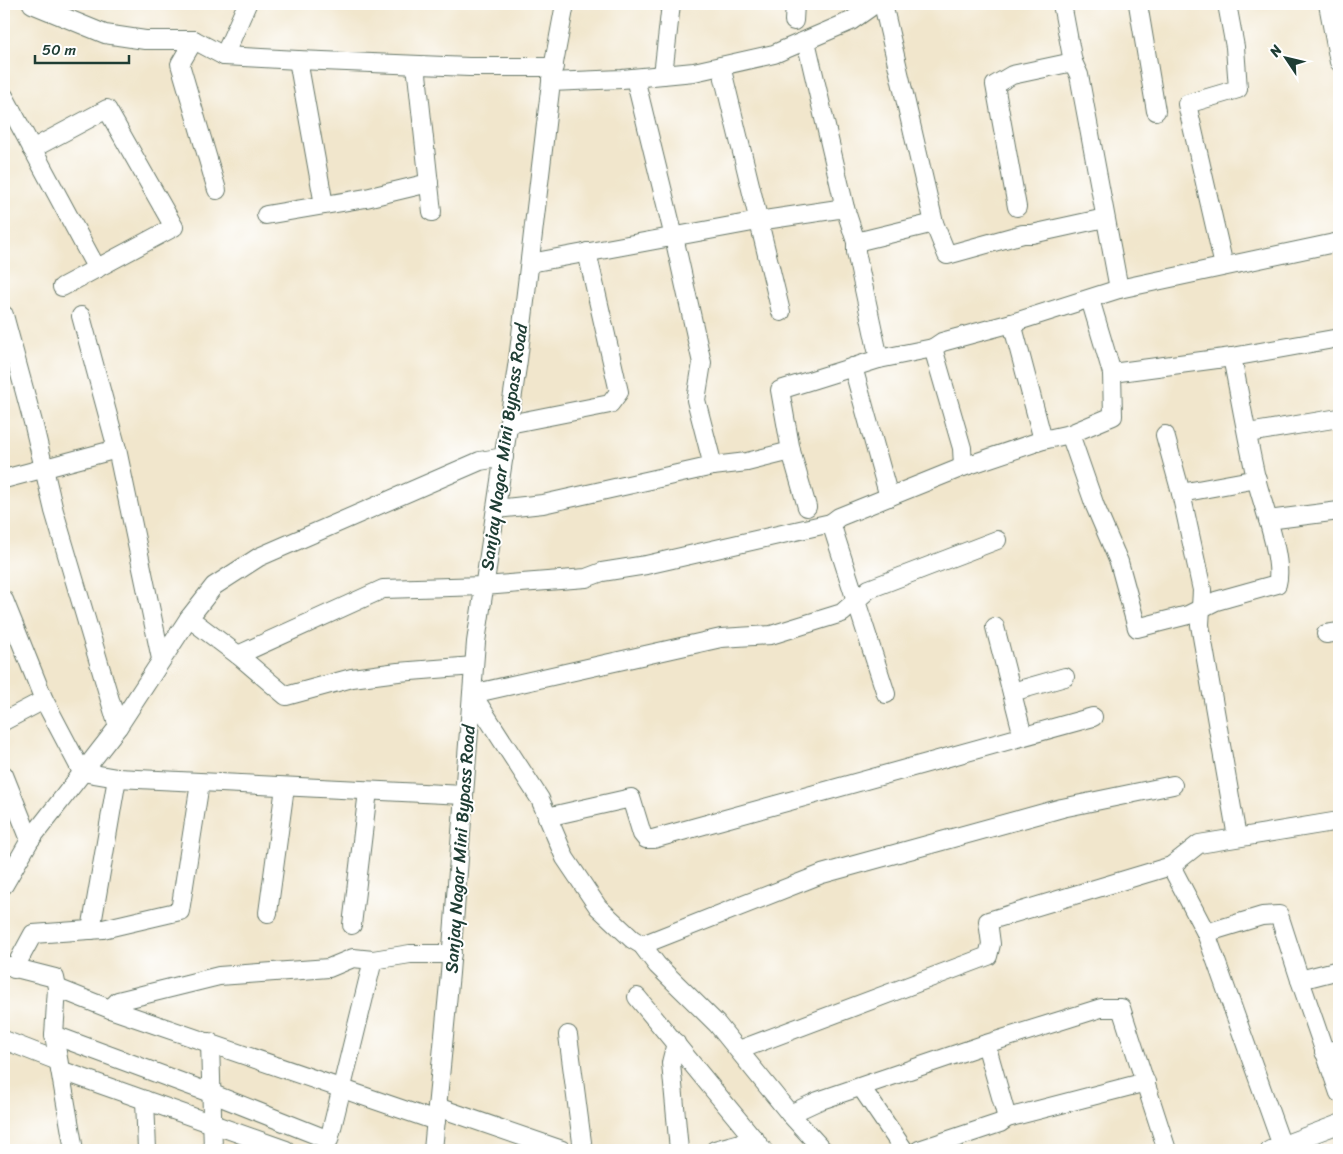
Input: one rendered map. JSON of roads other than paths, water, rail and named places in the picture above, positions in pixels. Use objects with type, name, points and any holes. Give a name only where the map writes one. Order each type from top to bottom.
[{"type":"street","points":[[32,4],[105,34],[145,40],[194,40],[224,56],[635,78],[694,72],[774,54],[851,21],[875,4]]},
{"type":"street","points":[[224,56],[247,4]]},
{"type":"street","name":"Sanjay Nagar Mini Bypass Road","points":[[433,1150],[452,954],[476,642],[518,360],[552,74],[565,4]]},
{"type":"street","points":[[663,75],[671,4]]},
{"type":"street","points":[[794,22],[795,4]]},
{"type":"street","points":[[883,4],[934,223],[947,255],[1023,234],[1032,234],[1105,218]]},
{"type":"street","points":[[1062,4],[1072,62],[1079,75],[1119,289]]},
{"type":"street","points":[[1138,4],[1156,111]]},
{"type":"street","points":[[1224,266],[1187,104],[1238,89],[1235,47],[1227,4]]},
{"type":"street","points":[[1328,4],[1339,62]]},
{"type":"street","points":[[194,40],[180,64],[217,190]]},
{"type":"street","points":[[806,41],[845,208],[856,242],[856,252],[879,359]]},
{"type":"street","points":[[298,60],[324,205]]},
{"type":"street","points":[[1017,206],[995,85],[1012,75],[1072,62]]},
{"type":"street","points":[[416,65],[432,212]]},
{"type":"street","points":[[721,66],[781,312]]},
{"type":"street","points":[[635,78],[674,237],[702,363],[696,400],[713,466]]},
{"type":"street","points":[[5,102],[97,269]]},
{"type":"street","points":[[32,149],[107,109],[174,227],[62,288]]},
{"type":"street","points":[[266,214],[366,198],[429,183]]},
{"type":"street","points":[[530,263],[758,221],[845,208]]},
{"type":"street","points":[[856,242],[934,223]]},
{"type":"street","points":[[806,507],[791,450],[780,390],[879,359],[933,348],[942,342],[1012,323],[1119,289],[1339,242]]},
{"type":"street","points":[[509,424],[610,404],[618,392],[587,252]]},
{"type":"street","points":[[238,655],[383,589],[484,586],[586,578],[602,572],[646,566],[831,523],[839,517],[963,467],[1043,440],[1070,434],[1114,416],[1112,373],[1090,299]]},
{"type":"street","points":[[4,315],[54,511],[118,727]]},
{"type":"street","points":[[81,316],[117,449],[161,659]]},
{"type":"street","points":[[1012,323],[1043,440]]},
{"type":"street","points":[[1112,373],[1232,357],[1339,338]]},
{"type":"street","points":[[933,348],[962,448],[963,467]]},
{"type":"street","points":[[1070,434],[1095,506],[1119,562],[1137,628],[1188,615],[1216,601],[1277,584],[1280,575],[1268,520],[1256,479],[1232,357]]},
{"type":"street","points":[[853,367],[889,497]]},
{"type":"street","points":[[1248,433],[1339,418]]},
{"type":"street","points":[[1165,434],[1181,493],[1202,590],[1200,625],[1238,837]]},
{"type":"street","points":[[4,479],[117,449]]},
{"type":"street","points":[[496,509],[543,504],[713,466],[747,462],[791,450]]},
{"type":"street","points":[[4,885],[30,840],[118,727],[161,659],[214,586],[259,557],[480,461],[504,457]]},
{"type":"street","points":[[1181,493],[1256,479]]},
{"type":"street","points":[[1268,520],[1339,510]]},
{"type":"street","points":[[831,523],[886,694]]},
{"type":"street","points":[[823,1150],[790,1114],[717,1024],[657,965],[642,945],[632,939],[598,907],[565,858],[540,800],[472,694],[721,638],[771,635],[842,613],[869,589],[997,540]]},
{"type":"street","points":[[4,600],[44,700],[82,772]]},
{"type":"street","points":[[189,618],[238,655],[286,696],[352,678],[474,666]]},
{"type":"street","points":[[995,627],[1023,736]]},
{"type":"street","points":[[1012,692],[1065,677]]},
{"type":"street","points":[[4,721],[44,700]]},
{"type":"street","points":[[547,816],[631,798],[642,834],[646,839],[653,839],[1093,717]]},
{"type":"street","points":[[82,772],[117,778],[200,783],[464,795]]},
{"type":"street","points":[[4,775],[30,840]]},
{"type":"street","points":[[91,930],[117,778]]},
{"type":"street","points":[[74,1150],[54,1035],[57,988],[55,978],[9,967],[33,934],[103,929],[180,911],[200,783]]},
{"type":"street","points":[[642,945],[822,874],[1062,808],[1173,785]]},
{"type":"street","points":[[268,913],[285,787]]},
{"type":"street","points":[[352,925],[368,791]]},
{"type":"street","points":[[739,1050],[988,956],[991,944],[988,921],[1171,866],[1199,844],[1339,821]]},
{"type":"street","points":[[1171,866],[1206,933],[1276,1148],[1339,1124]]},
{"type":"street","points":[[1206,933],[1262,916],[1279,915],[1300,980],[1332,1050],[1339,1094]]},
{"type":"street","points":[[110,1009],[118,1001],[219,976],[329,968],[353,958],[373,960],[410,954],[452,954]]},
{"type":"street","points":[[54,1035],[213,1094],[329,1140],[373,960]]},
{"type":"street","points":[[1300,980],[1339,970]]},
{"type":"street","points":[[57,988],[110,1009],[342,1088],[562,1150]]},
{"type":"street","points":[[637,997],[759,1145]]},
{"type":"street","points":[[790,1114],[818,1101],[986,1044],[1101,1008],[1121,1008],[1167,1150]]},
{"type":"street","points":[[568,1035],[584,1150]]},
{"type":"street","points":[[4,1040],[145,1100],[280,1149],[294,1126]]},
{"type":"street","points":[[210,1042],[213,1094],[213,1150]]},
{"type":"street","points":[[676,1043],[671,1063],[680,1150]]},
{"type":"street","points":[[986,1044],[1007,1118]]},
{"type":"street","points":[[919,1150],[1000,1123],[1007,1118],[1146,1082]]},
{"type":"street","points":[[861,1087],[904,1150]]},
{"type":"street","points":[[145,1100],[147,1150]]},
{"type":"street","points":[[715,1150],[759,1145]]}]
